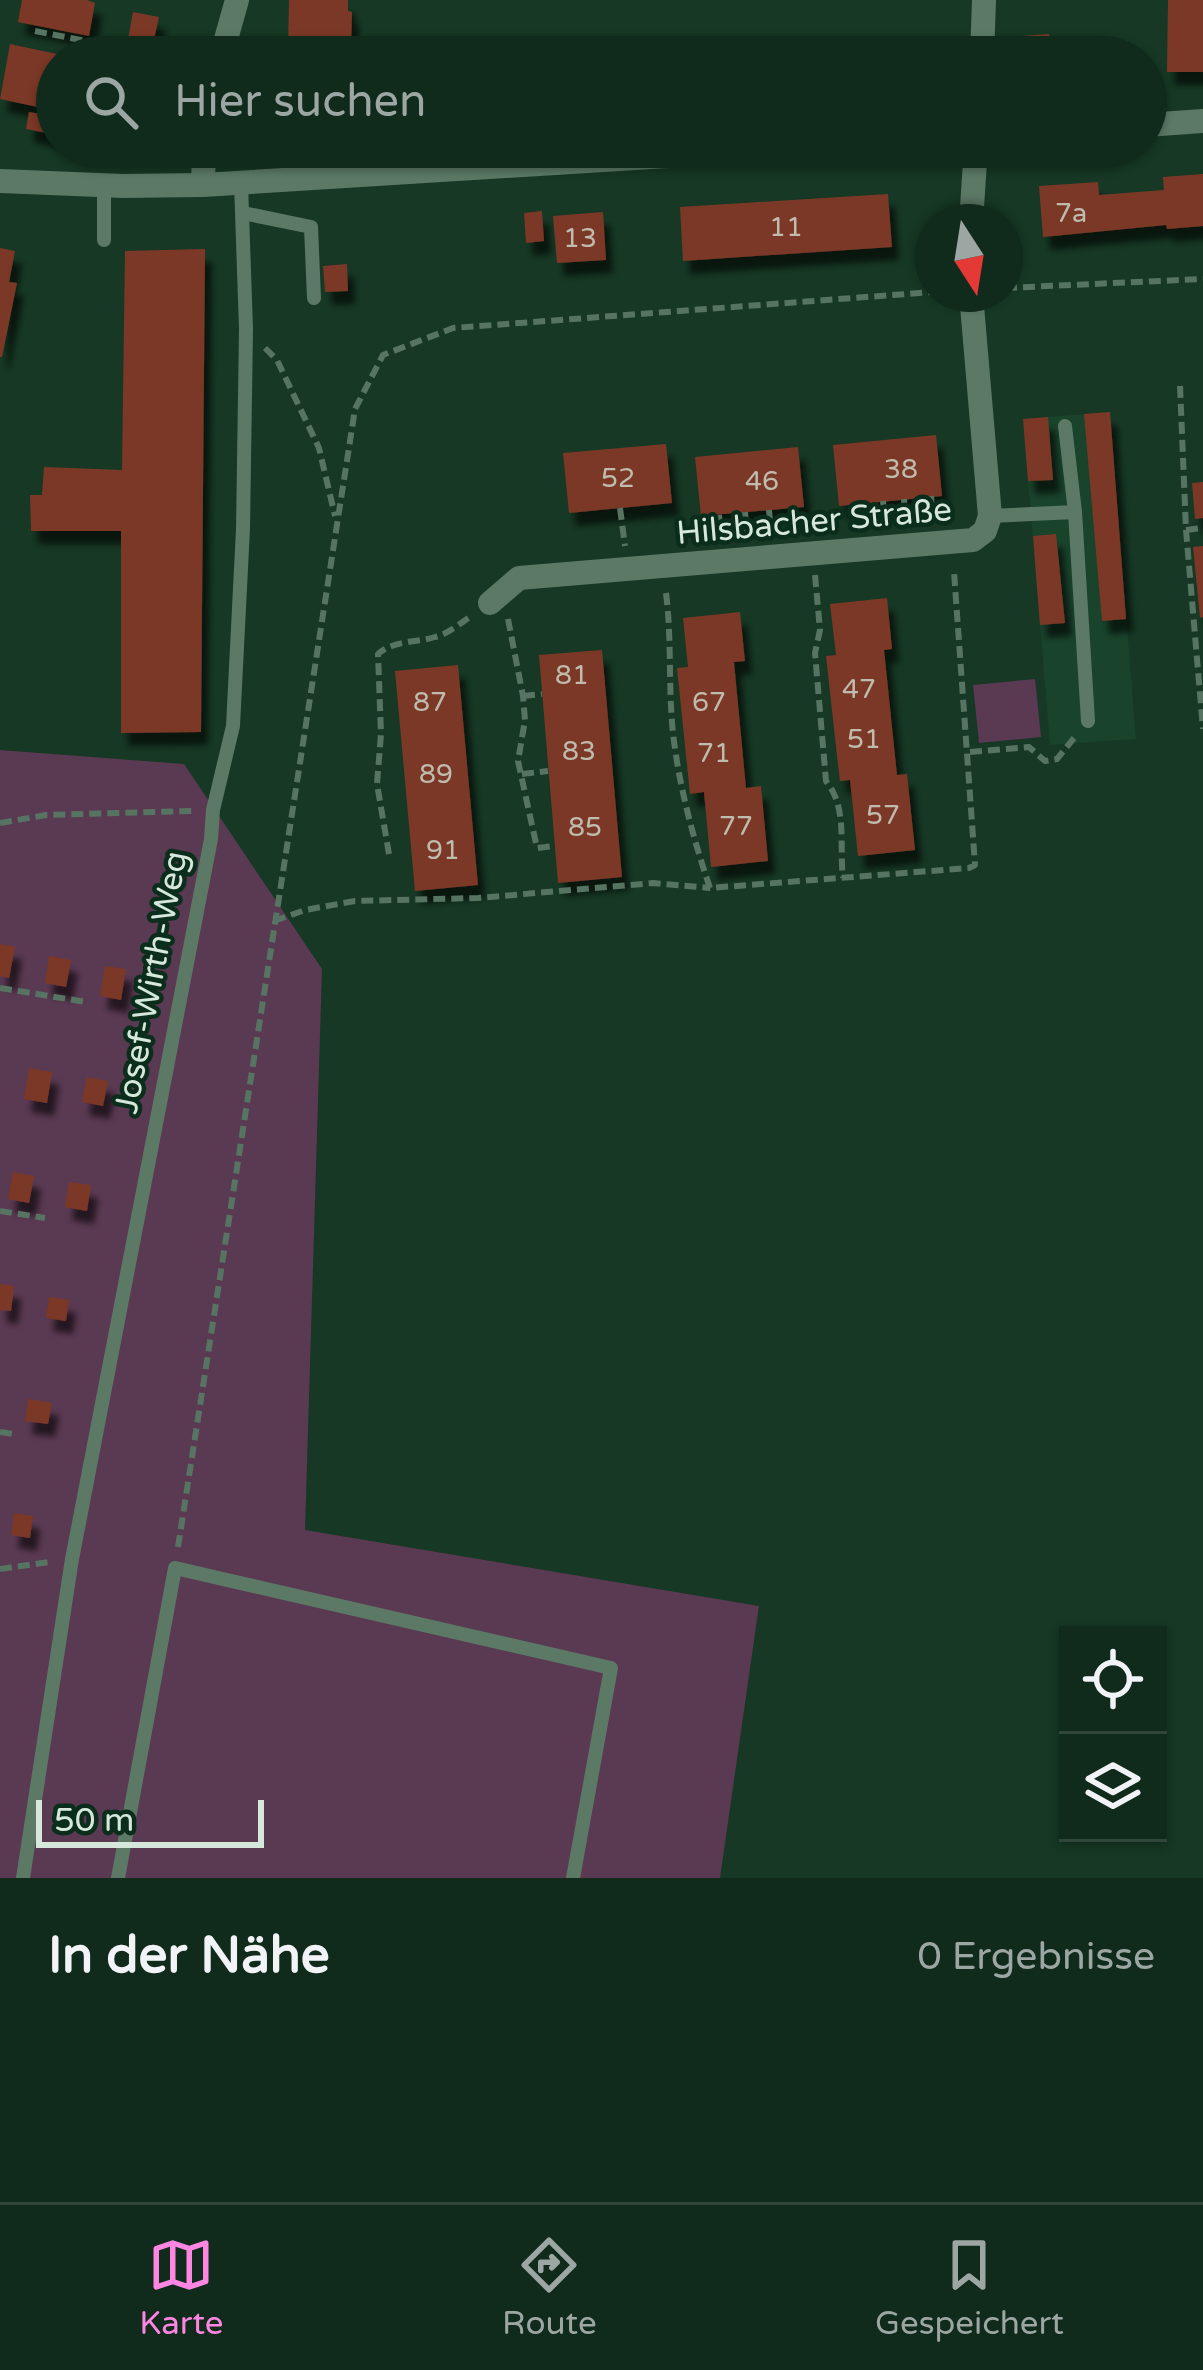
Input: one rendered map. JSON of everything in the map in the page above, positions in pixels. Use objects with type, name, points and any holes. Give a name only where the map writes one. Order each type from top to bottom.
[{"type":"street","points":[[226,36],[237,0]]},
{"type":"street","points":[[983,36],[984,0]]},
{"type":"street","points":[[1167,124],[1203,121]]},
{"type":"street","points":[[203,168],[203,185]]},
{"type":"street","points":[[0,181],[203,185],[478,168]]},
{"type":"street","points":[[972,204],[975,168]]},
{"type":"street","name":"Hilsbacher Straße","points":[[496,598],[519,578],[973,540],[985,530],[990,516],[973,312]]},
{"type":"lane","name":"Josef-Wirth-Weg","points":[[23,1878],[72,1559],[232,726],[243,529],[246,329],[241,183]]},
{"type":"lane","points":[[104,185],[104,240]]},
{"type":"lane","points":[[243,213],[311,227],[314,298]]},
{"type":"lane","points":[[1065,426],[1088,721]]},
{"type":"lane","points":[[990,516],[1075,512]]},
{"type":"lane","points":[[118,1878],[175,1568],[611,1668],[573,1878]]},
{"type":"path","points":[[34,31],[60,36]]},
{"type":"path","points":[[1023,287],[1203,279]]},
{"type":"path","points":[[175,1568],[336,520],[355,410],[383,355],[453,328],[915,293]]},
{"type":"path","points":[[246,329],[278,360],[320,448],[336,520]]},
{"type":"path","points":[[1180,386],[1186,530],[1203,729]]},
{"type":"path","points":[[931,496],[933,521]]},
{"type":"path","points":[[904,499],[906,524]]},
{"type":"path","points":[[884,501],[886,525]]},
{"type":"path","points":[[857,504],[859,528]]},
{"type":"path","points":[[620,508],[625,548]]},
{"type":"path","points":[[795,508],[797,533]]},
{"type":"path","points":[[769,510],[771,535]]},
{"type":"path","points":[[745,512],[747,537]]},
{"type":"path","points":[[718,515],[721,539]]},
{"type":"path","points":[[1186,530],[1203,528]]},
{"type":"path","points":[[813,554],[820,630],[815,652],[826,781],[837,795],[843,878]]},
{"type":"path","points":[[662,566],[672,635],[670,690],[680,782],[710,888]]},
{"type":"path","points":[[274,921],[305,910],[355,902],[653,883],[710,888],[975,865],[954,572]]},
{"type":"path","points":[[389,854],[376,784],[381,734],[379,654],[385,648],[440,637],[496,598],[523,696],[525,721],[518,760],[537,848],[555,847]]},
{"type":"path","points":[[523,696],[542,694]]},
{"type":"path","points":[[970,752],[1029,747],[1045,761],[1057,759],[1088,721]]},
{"type":"path","points":[[521,775],[548,771]]},
{"type":"path","points":[[0,823],[46,814],[213,810]]},
{"type":"path","points":[[0,988],[86,1002]]},
{"type":"path","points":[[0,1210],[45,1218]]},
{"type":"path","points":[[0,1432],[13,1434]]},
{"type":"path","points":[[0,1569],[72,1559]]},
{"type":"shaded area","points":[[1110,412],[1136,739],[1050,745],[1023,419]]},
{"type":"shaded area","points":[[1035,679],[1041,737],[979,743],[973,685]]},
{"type":"shaded area","points":[[0,750],[184,764],[322,969],[305,1530],[759,1606],[720,1878],[0,1878]]},
{"type":"building","points":[[22,0],[95,3],[89,36],[18,22]]},
{"type":"building","points":[[289,0],[348,0],[351,36],[288,36]]},
{"type":"building","points":[[1168,0],[1203,0],[1203,72],[1167,72]]},
{"type":"building","points":[[133,12],[159,17],[155,36],[129,36]]},
{"type":"building","points":[[10,44],[36,50],[36,107],[0,99]]},
{"type":"building","points":[[29,112],[36,113],[36,131],[26,129]]},
{"type":"building","points":[[1203,174],[1203,226],[1043,237],[1039,186],[1098,182],[1099,195],[1164,190],[1163,177]]},
{"type":"building","points":[[888,194],[892,247],[683,261],[680,207]]},
{"type":"building","points":[[542,211],[544,241],[526,243],[524,213]]},
{"type":"building","points":[[603,212],[606,260],[557,263],[553,216]]},
{"type":"building","points":[[0,248],[15,251],[9,282],[17,283],[2,357],[0,357]]},
{"type":"building","points":[[205,249],[201,732],[121,733],[121,531],[31,531],[30,495],[42,495],[44,467],[122,470],[125,251]]},
{"type":"building","points":[[347,264],[348,291],[325,292],[323,266]]},
{"type":"building","points":[[1110,412],[1126,619],[1102,621],[1084,414]]},
{"type":"building","points":[[1048,417],[1053,480],[1028,481],[1023,419]]},
{"type":"building","points":[[936,435],[942,496],[839,506],[833,445]]},
{"type":"building","points":[[666,444],[672,503],[569,513],[563,453]]},
{"type":"building","points":[[798,447],[804,507],[701,516],[695,457]]},
{"type":"building","points":[[1203,482],[1203,518],[1195,519],[1192,483]]},
{"type":"building","points":[[1056,534],[1065,623],[1040,625],[1033,536]]},
{"type":"building","points":[[1203,546],[1203,617],[1200,618],[1193,547]]},
{"type":"building","points":[[887,598],[892,649],[884,650],[897,775],[907,774],[915,850],[858,856],[850,780],[840,781],[837,756],[826,656],[836,655],[830,604]]},
{"type":"building","points":[[740,612],[745,661],[734,662],[746,788],[761,786],[768,861],[711,867],[704,792],[690,794],[677,668],[688,667],[683,618]]},
{"type":"building","points":[[602,650],[622,877],[558,883],[539,655]]},
{"type":"building","points":[[458,665],[478,885],[415,891],[395,671]]},
{"type":"building","points":[[0,944],[15,947],[9,978],[0,976]]},
{"type":"building","points":[[49,956],[71,960],[66,987],[45,983]]},
{"type":"building","points":[[105,966],[126,969],[121,1000],[100,996]]},
{"type":"building","points":[[29,1068],[52,1072],[47,1103],[24,1099]]},
{"type":"building","points":[[87,1077],[108,1081],[103,1106],[82,1102]]},
{"type":"building","points":[[13,1172],[34,1176],[29,1203],[8,1199]]},
{"type":"building","points":[[69,1182],[91,1185],[87,1211],[65,1207]]},
{"type":"building","points":[[0,1284],[14,1286],[11,1311],[0,1310]]},
{"type":"building","points":[[49,1297],[69,1300],[66,1321],[46,1318]]},
{"type":"building","points":[[28,1399],[52,1403],[48,1424],[25,1421]]},
{"type":"building","points":[[14,1513],[33,1516],[30,1538],[11,1535]]}]
